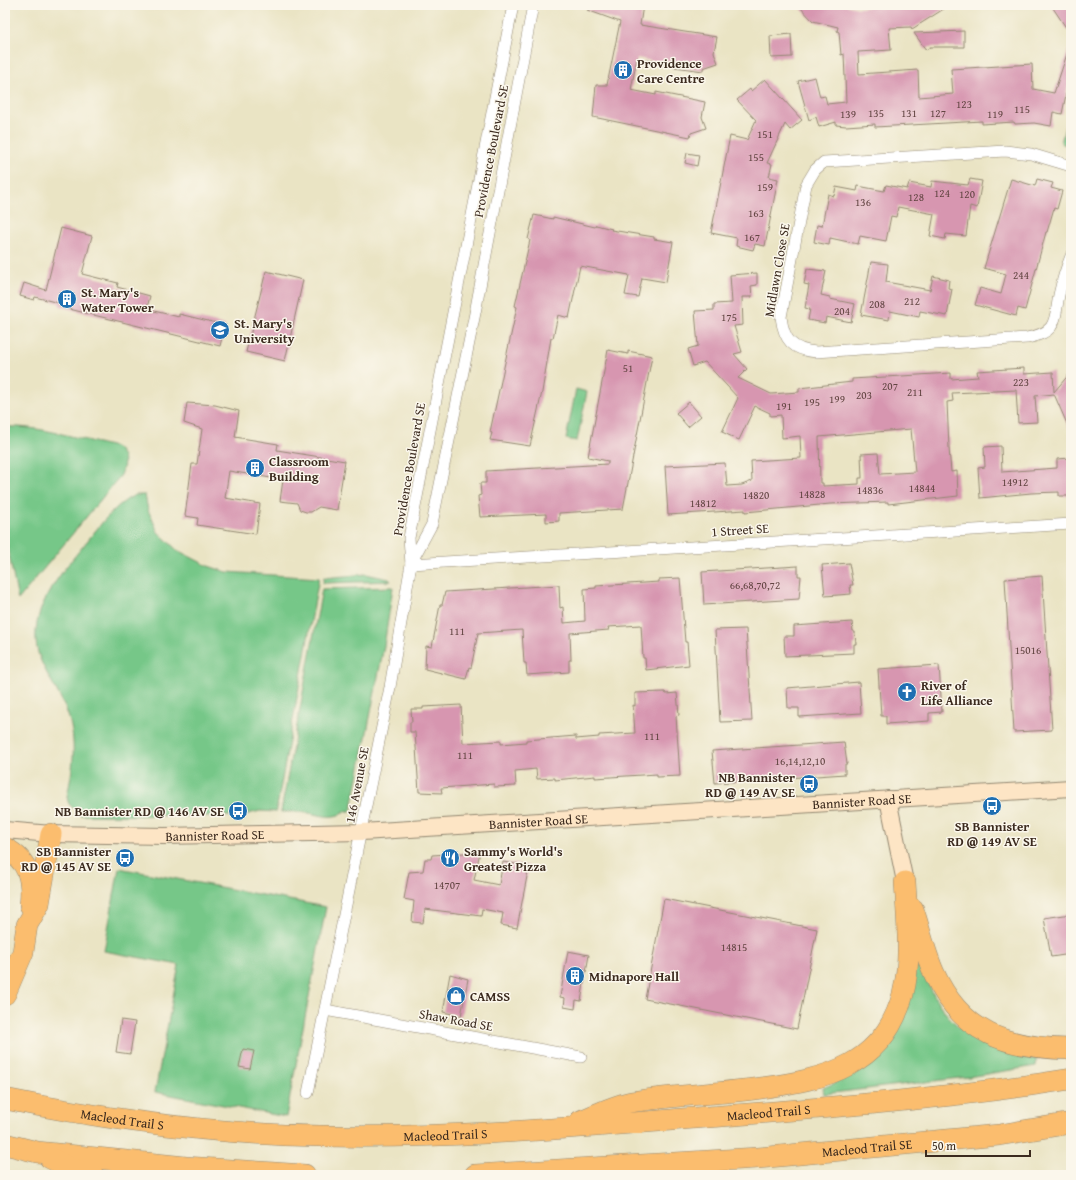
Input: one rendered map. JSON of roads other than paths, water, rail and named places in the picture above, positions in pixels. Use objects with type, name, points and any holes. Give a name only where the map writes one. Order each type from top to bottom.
[{"type":"highway","points":[[27,926],[39,904],[51,834]]},
{"type":"highway","points":[[5,848],[24,864],[32,887],[23,952],[5,994]]},
{"type":"highway","points":[[905,882],[934,972],[941,987],[959,1011],[981,1030],[1004,1041],[1030,1047],[1071,1049]]},
{"type":"highway","points":[[556,1129],[630,1102],[793,1084],[833,1074],[860,1059],[883,1038],[892,1023],[903,994],[906,979],[908,948],[905,882]]},
{"type":"highway","name":"Macleod Trail S","points":[[5,1099],[136,1121],[267,1134],[321,1136],[426,1136],[556,1129],[887,1103],[1000,1091],[1071,1079]]},
{"type":"highway","name":"Macleod Trail SE","points":[[758,1158],[999,1135],[1071,1123]]},
{"type":"highway","points":[[5,1144],[38,1152],[186,1167],[305,1175]]},
{"type":"highway","points":[[38,1152],[70,1168],[93,1175]]},
{"type":"highway","points":[[475,1175],[758,1158]]},
{"type":"highway","points":[[731,1175],[758,1158]]},
{"type":"street","name":"Providence Boulevard SE","points":[[411,564],[409,538],[513,5]]},
{"type":"street","name":"Providence Boulevard SE","points":[[411,564],[432,524],[475,313],[534,5]]},
{"type":"street","name":"Midlawn Close SE","points":[[1071,166],[1031,154],[1005,151],[824,162],[815,170],[806,185],[781,317],[783,330],[793,345],[803,351],[816,352],[1027,338],[1038,336],[1046,332],[1052,326],[1057,316],[1062,281],[1071,256]]},
{"type":"street","name":"1 Street SE","points":[[411,564],[1071,524]]},
{"type":"street","name":"146 Avenue SE","points":[[308,1093],[362,832],[390,687],[411,564]]},
{"type":"street","name":"Bannister Road SE","points":[[5,830],[51,834],[164,836],[362,832],[1071,788]]},
{"type":"street","points":[[888,799],[905,882]]},
{"type":"street","name":"Shaw Road SE","points":[[325,1010],[581,1057]]},
{"type":"place","name":"Providence Care Centre","points":[[623,70]]},
{"type":"place","name":"St. Mary's Water Tower","points":[[67,299]]},
{"type":"place","name":"St. Mary's University","points":[[220,330]]},
{"type":"place","name":"Classroom Building","points":[[255,468]]},
{"type":"place","name":"River of Life Alliance","points":[[907,692]]},
{"type":"place","name":"NB Bannister RD @ 149 AV SE","points":[[809,784]]},
{"type":"place","name":"SB Bannister RD @ 149 AV SE","points":[[992,806]]},
{"type":"place","name":"NB Bannister RD @ 146 AV SE","points":[[238,811]]},
{"type":"place","name":"SB Bannister RD @ 145 AV SE","points":[[125,858]]},
{"type":"place","name":"Sammy's World's Greatest Pizza","points":[[450,858]]},
{"type":"place","name":"Midnapore Hall","points":[[575,976]]},
{"type":"place","name":"CAMSS","points":[[456,996]]}]
